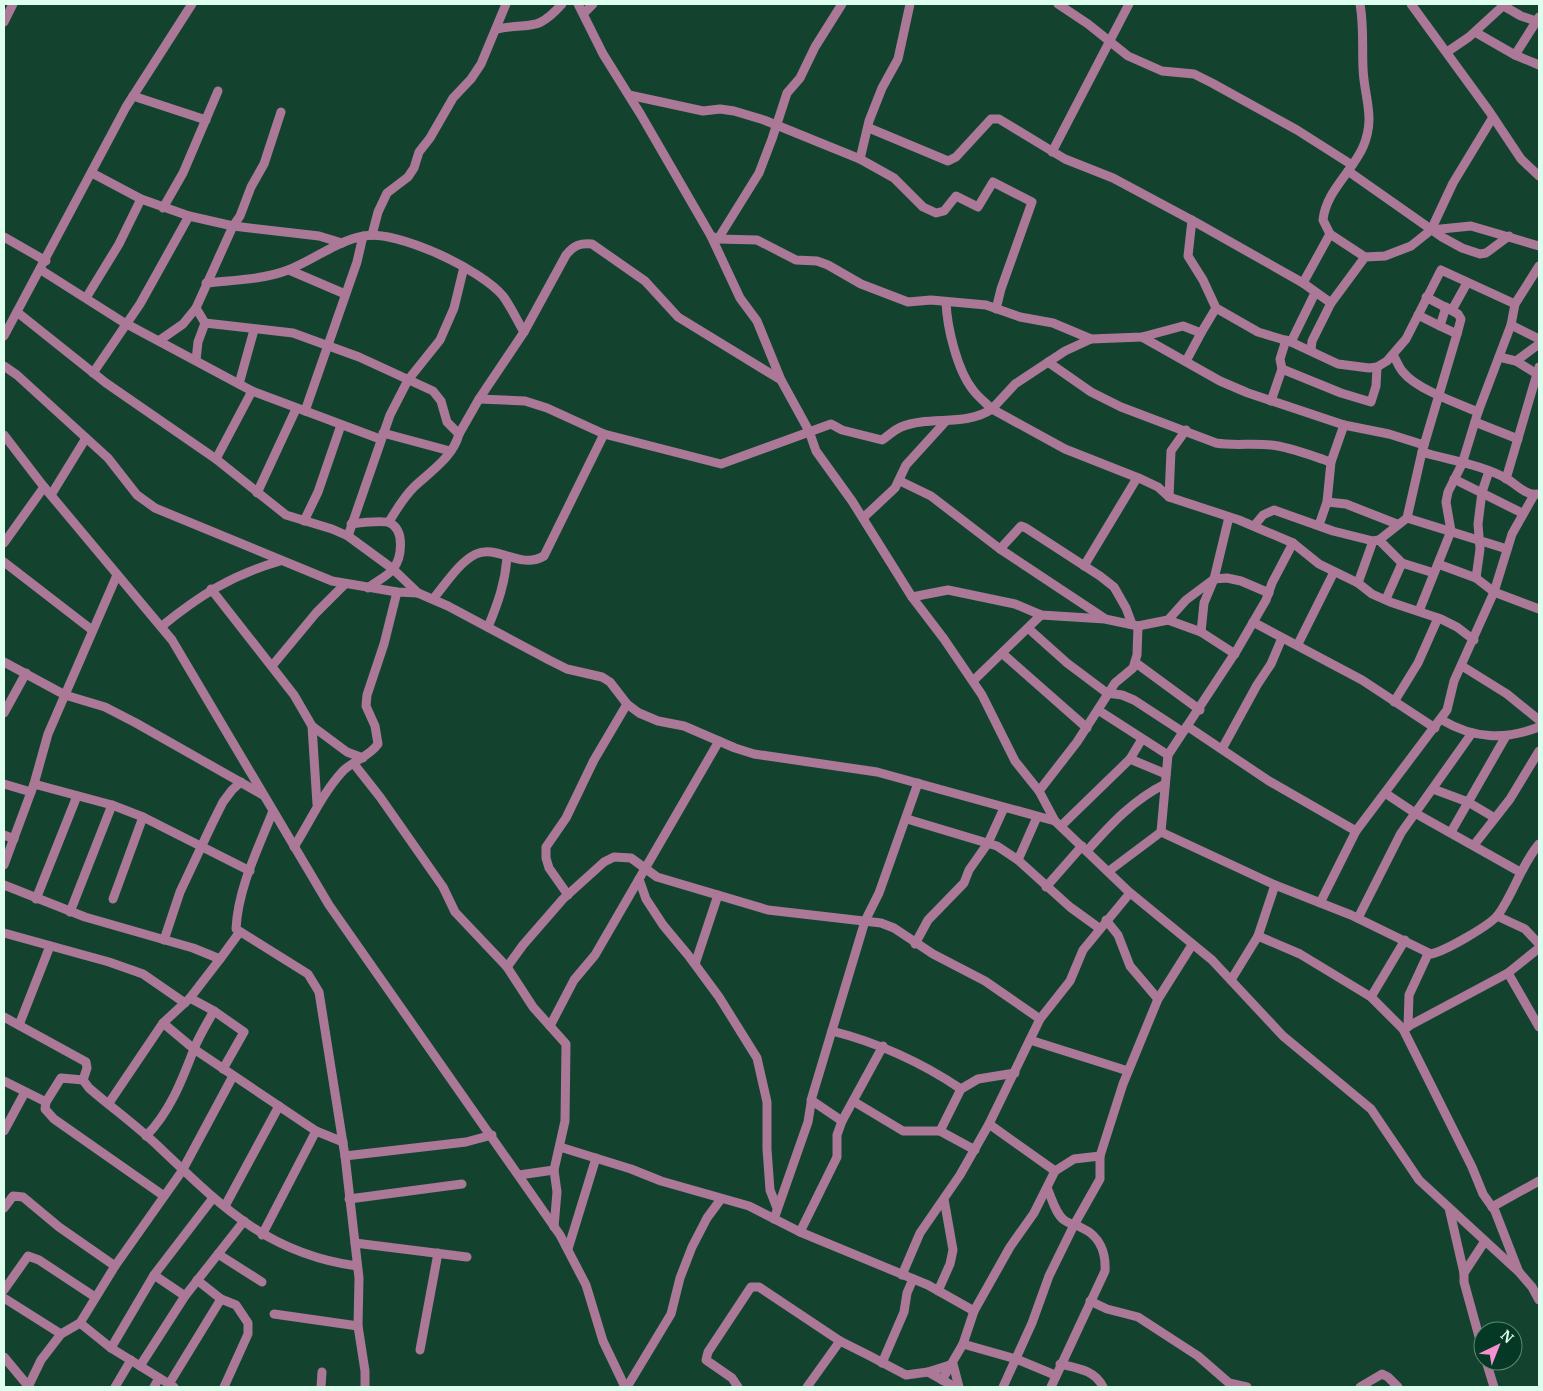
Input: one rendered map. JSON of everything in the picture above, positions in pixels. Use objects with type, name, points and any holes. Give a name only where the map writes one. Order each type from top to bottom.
[{"type":"street","points":[[4,22],[13,4]]},
{"type":"street","points":[[4,336],[133,96],[192,4]]},
{"type":"street","points":[[257,493],[301,410],[367,235],[387,193],[408,177],[414,168],[419,152],[435,130],[453,98],[471,79],[481,64],[506,4]]},
{"type":"street","points":[[497,29],[538,25],[549,18],[562,4]]},
{"type":"street","points":[[578,4],[584,13],[602,54],[715,237],[740,298],[757,321],[781,380],[809,432],[816,451],[863,518],[912,597],[973,681],[998,724],[1015,761],[1039,791],[1058,823],[1130,892],[1212,960],[1283,1036],[1370,1109],[1387,1131],[1409,1168],[1519,1272],[1539,1296]]},
{"type":"street","points":[[584,13],[593,4]]},
{"type":"street","points":[[715,237],[758,173],[787,93],[800,78],[815,46],[842,4]]},
{"type":"street","points":[[860,159],[868,121],[882,88],[898,59],[910,4]]},
{"type":"street","points":[[1058,4],[1128,56],[1145,65],[1179,74],[1194,74],[1297,130],[1431,230],[1462,248],[1480,254],[1491,251],[1509,236]]},
{"type":"street","points":[[1052,152],[1129,4]]},
{"type":"street","points":[[1360,4],[1364,46],[1363,70],[1370,123],[1363,148],[1328,200],[1323,220],[1330,234],[1364,257],[1385,256],[1411,246],[1431,230],[1452,182],[1493,117]]},
{"type":"street","points":[[1411,4],[1447,52],[1521,159],[1539,176]]},
{"type":"street","points":[[1447,52],[1474,32],[1504,5],[1521,16],[1538,20],[1515,56]]},
{"type":"street","points":[[1474,32],[1515,56],[1539,65]]},
{"type":"street","points":[[163,208],[183,173],[218,91]]},
{"type":"street","points":[[629,95],[703,110],[720,109],[750,115],[860,159],[894,178],[923,207],[936,213],[944,211],[956,196],[978,207],[992,182],[1032,202],[1001,289],[996,309]]},
{"type":"street","points":[[133,96],[206,120]]},
{"type":"street","points":[[160,340],[183,324],[196,308],[233,226],[240,216],[250,187],[264,164],[282,112]]},
{"type":"street","points":[[868,128],[948,161],[956,157],[991,119],[995,118],[1052,152],[1113,178],[1192,220],[1303,283],[1331,303]]},
{"type":"street","points":[[92,172],[140,198],[189,216],[233,226],[318,236],[343,243]]},
{"type":"street","points":[[86,298],[119,244],[140,198]]},
{"type":"street","points":[[93,373],[128,324],[189,216]]},
{"type":"street","points":[[1192,220],[1188,256],[1204,280],[1216,308],[1258,332],[1289,341],[1338,364],[1377,367],[1393,355],[1406,339],[1441,270],[1515,304]]},
{"type":"street","points":[[1431,230],[1471,226],[1539,246]]},
{"type":"street","points":[[206,283],[264,277],[289,270],[322,251],[367,235],[378,234],[408,243],[464,267],[487,280],[503,296],[524,332]]},
{"type":"street","points":[[1303,283],[1330,234]]},
{"type":"street","points":[[4,237],[46,261]]},
{"type":"street","points":[[715,237],[757,240],[796,260],[817,261],[828,265],[861,284],[908,302],[931,300],[969,303],[1020,317],[1053,323],[1092,339]]},
{"type":"street","points":[[389,522],[408,494],[428,477],[450,451],[479,399],[524,332],[566,255],[578,245],[592,244],[645,281],[678,317],[781,380]]},
{"type":"street","points":[[1311,350],[1312,341],[1331,303],[1364,257]]},
{"type":"street","points":[[1419,611],[1451,532],[1446,502],[1448,492],[1462,464],[1478,412],[1511,325],[1515,304],[1539,266]]},
{"type":"street","points":[[348,536],[381,436],[408,380],[440,340],[454,308],[464,267]]},
{"type":"street","points":[[40,270],[128,324],[252,392],[341,424],[381,436],[450,451]]},
{"type":"street","points":[[289,270],[346,294]]},
{"type":"street","points":[[1440,326],[1449,308],[1467,283]]},
{"type":"street","points":[[1271,401],[1282,369],[1280,359],[1315,293]]},
{"type":"street","points":[[1358,583],[1376,540],[1407,518],[1423,448],[1461,319],[1449,308],[1426,297]]},
{"type":"street","points":[[946,302],[947,322],[955,355],[973,390],[992,409],[1065,450],[1158,487],[1169,497],[1254,526],[1293,543],[1334,572],[1358,583],[1372,594],[1438,618],[1457,627],[1474,640]]},
{"type":"street","points":[[196,308],[205,323]]},
{"type":"street","points":[[1186,362],[1216,308]]},
{"type":"street","points":[[17,312],[93,373],[216,459],[286,515],[348,536],[393,569],[418,593]]},
{"type":"street","points":[[1418,316],[1457,334]]},
{"type":"street","points":[[205,323],[293,333],[327,344],[421,384],[433,391],[441,400],[447,422],[459,434]]},
{"type":"street","points":[[196,360],[198,342],[205,323]]},
{"type":"street","points":[[1511,325],[1539,339]]},
{"type":"street","points":[[479,399],[524,401],[547,408],[604,434],[721,464],[831,424],[842,430],[882,440],[902,427],[977,416],[992,409],[1015,384],[1065,351],[1092,339],[1142,337],[1183,326],[1201,333]]},
{"type":"street","points":[[239,384],[254,330]]},
{"type":"street","points":[[1142,337],[1220,381],[1271,401],[1344,425],[1389,434],[1462,464],[1489,471],[1536,494],[1522,513],[1507,548],[1494,592],[1454,681],[1447,710],[1442,720],[1356,831],[1320,902]]},
{"type":"street","points":[[1516,360],[1539,344]]},
{"type":"street","points":[[1393,355],[1403,373],[1438,395],[1478,412]]},
{"type":"street","points":[[1499,357],[1516,360],[1538,371],[1506,478]]},
{"type":"street","points":[[1048,362],[1091,392],[1121,407],[1186,430],[1216,443],[1227,445],[1244,442],[1274,445],[1331,462]]},
{"type":"street","points":[[4,366],[17,374],[108,458],[137,495],[155,508],[280,561],[345,584],[397,592],[418,593],[433,599],[567,669],[602,677],[610,682],[627,704],[648,718],[684,726],[754,754],[869,770],[1058,823]]},
{"type":"street","points":[[1282,369],[1372,402],[1376,386],[1377,367]]},
{"type":"street","points":[[216,459],[252,392]]},
{"type":"street","points":[[863,518],[883,501],[900,480],[912,457],[946,421]]},
{"type":"street","points":[[1475,422],[1518,439]]},
{"type":"street","points":[[304,521],[318,492],[341,424]]},
{"type":"street","points":[[1319,525],[1327,502],[1331,462],[1344,425]]},
{"type":"street","points":[[1169,497],[1172,452],[1186,430]]},
{"type":"street","points":[[433,599],[457,570],[474,555],[486,551],[498,552],[507,558],[528,560],[544,556],[582,483],[604,434]]},
{"type":"street","points":[[4,435],[7,447],[51,495],[162,626],[189,667],[329,905],[492,1135],[568,1250],[586,1285],[603,1341],[626,1387]]},
{"type":"street","points":[[51,495],[86,438]]},
{"type":"street","points":[[1476,578],[1479,539],[1478,524],[1482,492],[1489,471]]},
{"type":"street","points":[[1084,566],[1137,478]]},
{"type":"street","points":[[1454,479],[1522,513]]},
{"type":"street","points":[[900,480],[931,496],[1000,548],[1105,619]]},
{"type":"street","points":[[4,543],[44,487]]},
{"type":"street","points":[[1327,502],[1346,504],[1397,524]]},
{"type":"street","points":[[1254,526],[1263,515],[1274,510],[1319,525],[1376,540],[1402,563],[1434,573]]},
{"type":"street","points":[[1200,632],[1204,603],[1214,579],[1229,517]]},
{"type":"street","points":[[1407,518],[1507,548]]},
{"type":"street","points":[[351,524],[389,522],[395,526],[401,550],[393,569],[368,588]]},
{"type":"street","points":[[1000,548],[1024,526],[1114,587],[1135,625],[1136,662],[1133,668],[1120,677],[1107,693],[1098,710],[1058,769],[1039,791]]},
{"type":"street","points":[[1108,871],[1161,832],[1168,755],[1200,710],[1235,654],[1293,543]]},
{"type":"street","points":[[488,627],[501,598],[507,558]]},
{"type":"street","points":[[162,626],[211,589],[240,574],[280,561]]},
{"type":"street","points":[[4,562],[92,630]]},
{"type":"street","points":[[1386,599],[1402,563]]},
{"type":"street","points":[[1438,564],[1476,578],[1494,592],[1539,609]]},
{"type":"street","points":[[1298,644],[1334,572]]},
{"type":"street","points":[[4,865],[32,788],[48,734],[92,630],[118,575]]},
{"type":"street","points":[[1168,620],[1186,600],[1214,579],[1227,578],[1241,581],[1268,593]]},
{"type":"street","points":[[272,666],[316,613],[345,584]]},
{"type":"street","points":[[211,589],[294,695],[312,726],[347,752],[363,758]]},
{"type":"street","points":[[912,597],[948,590],[1006,601],[1041,615],[1105,619],[1135,625],[1168,620],[1200,632],[1235,654]]},
{"type":"street","points":[[342,771],[363,758],[378,744],[375,726],[366,706],[367,695],[386,636],[397,592]]},
{"type":"street","points":[[973,681],[1029,629],[1041,615]]},
{"type":"street","points":[[1394,702],[1418,663],[1438,618]]},
{"type":"street","points":[[1253,622],[1282,638],[1298,644],[1362,680],[1435,728]]},
{"type":"street","points":[[1029,629],[1067,663],[1107,693],[1122,695],[1134,700],[1222,749],[1292,796],[1356,831]]},
{"type":"street","points":[[1222,749],[1257,685],[1272,664],[1282,638]]},
{"type":"street","points":[[1003,654],[1086,728]]},
{"type":"street","points":[[4,662],[65,694],[105,707],[264,795]]},
{"type":"street","points":[[1136,662],[1200,710]]},
{"type":"street","points":[[1462,666],[1507,694],[1539,720]]},
{"type":"street","points":[[4,713],[26,674]]},
{"type":"street","points":[[568,895],[549,868],[546,858],[546,847],[566,818],[594,760],[627,704]]},
{"type":"street","points":[[1098,710],[1168,755]]},
{"type":"street","points":[[1442,720],[1472,733],[1506,736],[1539,727]]},
{"type":"street","points":[[312,726],[318,804]]},
{"type":"street","points":[[1358,918],[1401,833],[1472,733]]},
{"type":"street","points":[[1450,832],[1506,736]]},
{"type":"street","points":[[1058,823],[1130,759],[1142,739]]},
{"type":"street","points":[[550,1026],[574,980],[595,956],[719,741]]},
{"type":"street","points":[[1474,845],[1495,818],[1539,751]]},
{"type":"street","points":[[294,847],[308,825],[318,804],[342,771],[347,752]]},
{"type":"street","points":[[1130,759],[1166,774]]},
{"type":"street","points":[[354,764],[380,797],[443,887],[455,912],[507,967],[533,1006],[566,1044],[568,1053],[565,1121],[554,1170],[557,1192],[554,1227]]},
{"type":"street","points":[[164,940],[180,892],[223,802],[241,782]]},
{"type":"street","points":[[4,784],[77,796],[112,805],[143,817],[250,871]]},
{"type":"street","points":[[774,1219],[808,1122],[811,1100],[865,922],[879,893],[918,784]]},
{"type":"street","points":[[1046,887],[1125,810],[1146,793],[1165,784]]},
{"type":"street","points":[[1433,789],[1468,802],[1495,818]]},
{"type":"street","points":[[1385,792],[1415,813],[1520,872]]},
{"type":"street","points":[[36,899],[77,796]]},
{"type":"street","points":[[1406,806],[1421,804]]},
{"type":"street","points":[[70,912],[112,805]]},
{"type":"street","points":[[915,944],[928,920],[964,883],[969,870],[988,843],[1004,808]]},
{"type":"street","points":[[274,811],[238,904],[236,929],[239,933],[308,974],[320,992],[345,1156],[355,1243],[358,1326],[365,1371],[364,1387]]},
{"type":"street","points":[[113,898],[143,817]]},
{"type":"street","points":[[1018,860],[1037,817]]},
{"type":"street","points":[[906,818],[998,846],[1018,860],[1046,887],[1099,928]]},
{"type":"street","points":[[1161,832],[1275,885],[1358,918],[1405,940],[1428,954],[1441,951],[1461,941],[1497,916],[1520,872],[1539,844]]},
{"type":"street","points":[[4,835],[14,839]]},
{"type":"street","points":[[507,967],[523,945],[568,895],[604,862],[614,857],[631,858],[657,877],[768,910],[865,922],[894,928],[915,944],[985,981],[1040,1020]]},
{"type":"street","points":[[639,879],[646,899],[663,925],[719,997],[756,1058],[767,1102],[768,1177],[770,1190],[777,1208]]},
{"type":"street","points":[[4,885],[70,912],[220,959]]},
{"type":"street","points":[[1231,980],[1258,936],[1275,885]]},
{"type":"street","points":[[902,1275],[920,1233],[975,1150],[1040,1020],[1070,981],[1083,950],[1130,892]]},
{"type":"street","points":[[695,964],[718,896]]},
{"type":"street","points":[[1497,916],[1525,930],[1539,944]]},
{"type":"street","points":[[1106,920],[1118,936],[1130,966],[1158,999]]},
{"type":"street","points":[[4,933],[143,974],[187,1000],[214,1011],[244,1032],[223,1069]]},
{"type":"street","points":[[109,1103],[163,1023],[187,1000],[239,933]]},
{"type":"street","points":[[1258,936],[1300,954],[1371,997],[1406,1028],[1472,1167],[1476,1182],[1492,1207],[1519,1272]]},
{"type":"street","points":[[1371,997],[1405,940]]},
{"type":"street","points":[[1004,1387],[1049,1276],[1074,1225],[1100,1179],[1100,1156],[1128,1071],[1158,999],[1192,945]]},
{"type":"street","points":[[19,1025],[50,946]]},
{"type":"street","points":[[1406,1028],[1508,973],[1539,948]]},
{"type":"street","points":[[1406,1028],[1409,995],[1428,954]]},
{"type":"street","points":[[1508,973],[1539,1025]]},
{"type":"street","points":[[146,1136],[157,1125],[176,1095],[194,1049],[214,1011]]},
{"type":"street","points":[[4,1017],[86,1062],[83,1080]]},
{"type":"street","points":[[163,1023],[194,1049],[316,1131],[343,1142]]},
{"type":"street","points":[[832,1031],[883,1046],[937,1073],[961,1089]]},
{"type":"street","points":[[1030,1040],[1128,1071]]},
{"type":"street","points":[[800,1232],[837,1157],[837,1135],[842,1121],[883,1046]]},
{"type":"street","points":[[940,1131],[961,1089],[978,1079],[1015,1073]]},
{"type":"street","points":[[4,1357],[28,1387],[41,1360],[61,1334],[80,1323],[115,1266],[182,1171],[233,1076]]},
{"type":"street","points":[[164,1196],[54,1119],[45,1109],[46,1102],[61,1078],[83,1080],[182,1171],[262,1235],[304,1254],[357,1266]]},
{"type":"street","points":[[4,1081],[46,1102]]},
{"type":"street","points":[[4,1129],[24,1092]]},
{"type":"street","points":[[811,1100],[842,1121]]},
{"type":"street","points":[[853,1101],[903,1130],[940,1131],[975,1150]]},
{"type":"street","points":[[225,1206],[279,1106]]},
{"type":"street","points":[[989,1124],[1055,1171]]},
{"type":"street","points":[[262,1235],[316,1131]]},
{"type":"street","points":[[345,1156],[466,1142],[492,1135]]},
{"type":"street","points":[[560,1147],[721,1199],[749,1206],[800,1232],[913,1279],[974,1311]]},
{"type":"street","points":[[942,1380],[964,1344],[974,1311],[1047,1188],[1055,1171],[1074,1159],[1100,1156]]},
{"type":"street","points":[[568,1250],[596,1158]]},
{"type":"street","points":[[519,1175],[554,1170]]},
{"type":"street","points":[[1492,1207],[1539,1181]]},
{"type":"street","points":[[349,1198],[462,1184]]},
{"type":"street","points":[[1047,1188],[1058,1214],[1064,1220],[1091,1233],[1101,1244],[1106,1259],[1105,1271],[1055,1374],[1051,1387]]},
{"type":"street","points":[[4,1208],[13,1196],[22,1197],[115,1266]]},
{"type":"street","points":[[112,1348],[154,1275],[214,1198]]},
{"type":"street","points":[[626,1387],[671,1314],[680,1278],[692,1247],[721,1199]]},
{"type":"street","points":[[938,1291],[950,1264],[953,1250],[944,1199]]},
{"type":"street","points":[[1449,1206],[1464,1273],[1464,1282],[1475,1321]]},
{"type":"street","points":[[140,1366],[185,1296],[244,1221]]},
{"type":"street","points":[[1464,1273],[1485,1240]]},
{"type":"street","points":[[355,1243],[467,1257]]},
{"type":"street","points":[[420,1350],[438,1253]]},
{"type":"street","points":[[218,1254],[262,1282]]},
{"type":"street","points":[[4,1290],[28,1256],[39,1260],[95,1297]]},
{"type":"street","points":[[154,1275],[185,1296]]},
{"type":"street","points":[[882,1363],[904,1312],[907,1294],[913,1279]]},
{"type":"street","points":[[197,1280],[221,1299],[236,1305],[248,1323],[248,1334],[224,1387]]},
{"type":"street","points":[[738,1387],[732,1378],[706,1360],[708,1352],[750,1287],[759,1287],[840,1341],[906,1375],[928,1372],[953,1364]]},
{"type":"street","points":[[4,1298],[61,1334]]},
{"type":"street","points":[[80,1323],[112,1348],[172,1386],[221,1299]]},
{"type":"street","points":[[1090,1301],[1107,1309],[1138,1317],[1198,1356],[1228,1385],[1247,1387]]},
{"type":"street","points":[[274,1314],[358,1326]]},
{"type":"street","points":[[807,1387],[840,1341]]},
{"type":"street","points":[[964,1344],[1016,1358],[1055,1374]]},
{"type":"street","points":[[115,1387],[131,1360]]},
{"type":"street","points":[[953,1364],[957,1387]]},
{"type":"street","points":[[1060,1364],[1093,1374],[1100,1380],[1103,1387]]},
{"type":"street","points":[[1489,1371],[1494,1387]]},
{"type":"street","points":[[321,1387],[322,1372]]},
{"type":"street","points":[[928,1372],[957,1387]]},
{"type":"street","points":[[1360,1387],[1382,1374],[1388,1376],[1398,1387]]},
{"type":"street","points":[[154,1387],[159,1378]]}]
